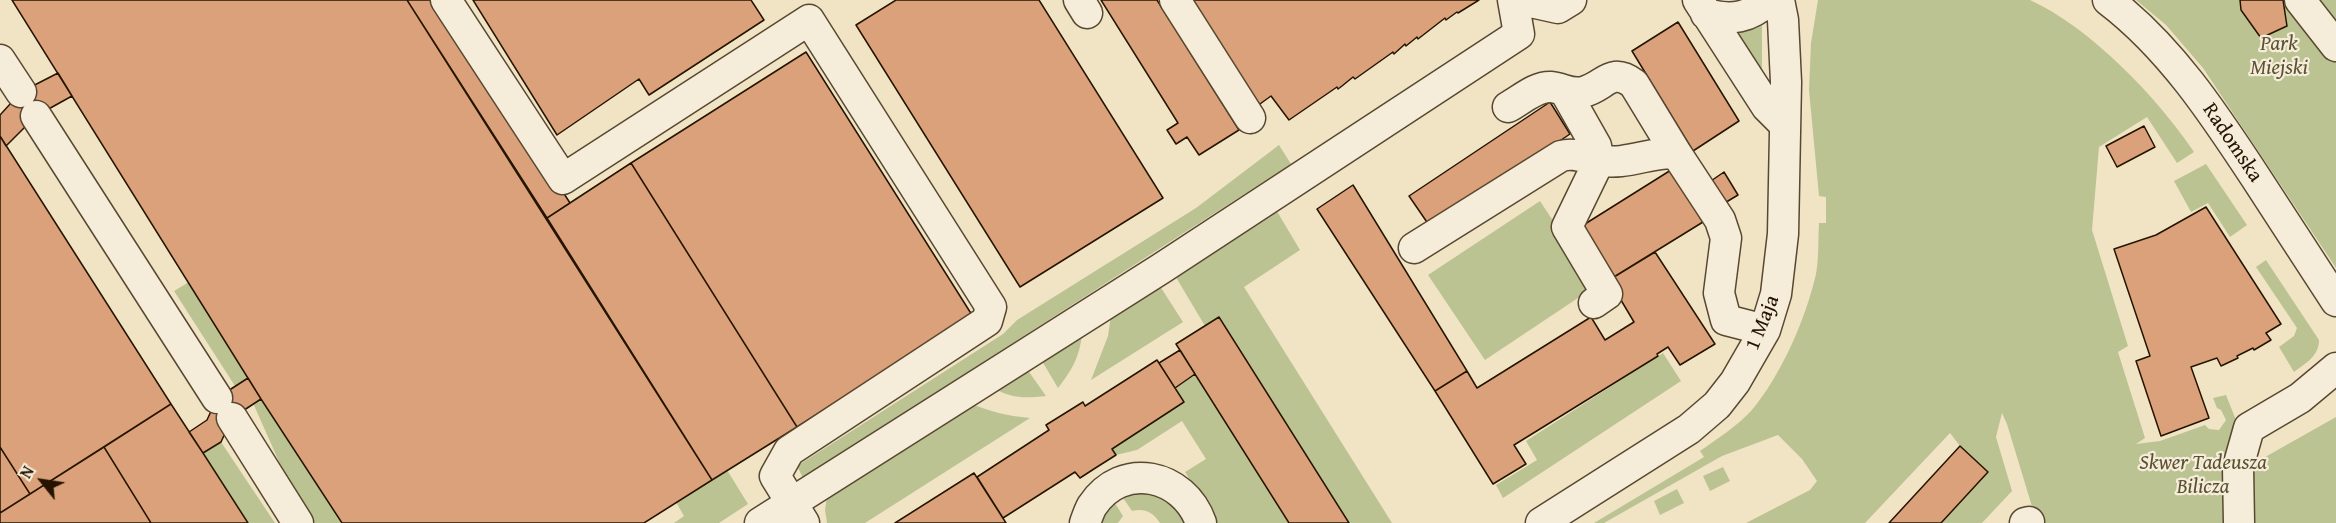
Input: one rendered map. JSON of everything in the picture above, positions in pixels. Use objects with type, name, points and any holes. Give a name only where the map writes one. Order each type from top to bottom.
[{"type":"street","points":[[447,0],[563,179],[803,9],[991,307],[987,321],[789,451],[775,476],[798,513]]},
{"type":"street","points":[[1174,0],[1250,118]]},
{"type":"street","points":[[760,523],[798,513],[1162,268],[1519,34],[1513,0]]},
{"type":"street","points":[[1522,0],[1558,8],[1571,0]]},
{"type":"street","name":"Radomska","points":[[2108,0],[2165,52],[2196,90],[2336,301]]},
{"type":"street","points":[[1702,7],[1730,19],[1780,5]]},
{"type":"street","name":"1 Maja","points":[[1541,523],[1689,429],[1717,405],[1735,382],[1765,330],[1776,294],[1782,240],[1785,125],[1780,5]]},
{"type":"street","points":[[2309,6],[2336,46]]},
{"type":"street","points":[[1702,7],[1767,107],[1785,125]]},
{"type":"street","points":[[0,60],[298,523]]},
{"type":"street","points":[[1509,107],[1539,89],[1553,87],[1566,93],[1586,92],[1611,76],[1625,77],[1634,84],[1720,220],[1726,238],[1719,293],[1726,320],[1765,330]]},
{"type":"street","points":[[1566,93],[1596,146],[1599,161],[1567,227],[1607,294],[1594,303]]},
{"type":"street","points":[[1414,248],[1561,156],[1571,153],[1599,161],[1631,161],[1660,152],[1676,153]]},
{"type":"street","points":[[2239,523],[2238,466],[2249,428],[2300,398],[2336,368]]},
{"type":"street","points":[[1084,523],[1091,506],[1106,490],[1124,480],[1145,478],[1165,482],[1183,492],[1196,509],[1201,523]]},
{"type":"green space","name":"Skwer Tadeusza Bilicza","points":[[1818,0],[2030,0],[2076,28],[2099,46],[2142,87],[2194,152],[2177,163],[2147,117],[2099,147],[2092,230],[2128,346],[2118,352],[2145,438],[2136,444],[2160,441],[2205,425],[2209,429],[2219,430],[2226,420],[2213,398],[2226,395],[2236,420],[2258,461],[2336,417],[2336,523],[2037,523],[2002,413],[1996,437],[2012,491],[1982,523],[1941,523],[1960,446],[1950,433],[1865,523],[1746,523],[1810,490],[1817,481],[1802,459],[1778,435],[1722,456],[1604,523],[1594,523],[1704,457],[1700,451],[1740,422],[1762,397],[1791,346],[1806,309],[1816,274],[1819,223],[1826,223],[1826,197],[1819,196],[1809,90],[1811,43]]},
{"type":"green space","name":"Park Miejski","points":[[2136,0],[2336,0],[2336,268],[2203,68],[2166,25]]},
{"type":"green space","points":[[1762,23],[1762,72],[1760,79],[1726,29]]},
{"type":"green space","points":[[1279,145],[1291,164],[803,478],[797,466],[1003,334],[1017,320],[1196,208]]},
{"type":"green space","points":[[2206,164],[2247,225],[2230,237],[2208,203],[2191,212],[2174,181]]},
{"type":"green space","points":[[1540,201],[1596,286],[1485,360],[1428,275]]},
{"type":"green space","points":[[1275,208],[1300,250],[1244,287],[1392,523],[1349,523],[1220,317],[1205,326],[1174,274]]},
{"type":"green space","points":[[2266,260],[2319,340],[2314,355],[2294,372],[2279,347],[2294,336],[2297,328],[2256,267]]},
{"type":"green space","points":[[189,282],[248,378],[235,386],[174,291]]},
{"type":"green space","points":[[1158,283],[1183,322],[1091,380],[1108,336],[1111,315]]},
{"type":"green space","points":[[1082,335],[1074,363],[1058,388],[1042,361]]},
{"type":"green space","points":[[1663,353],[1681,381],[1503,498],[1496,485],[1537,460],[1526,441]]},
{"type":"green space","points":[[1027,369],[1046,396],[1019,397],[994,388]]},
{"type":"green space","points":[[1195,374],[1289,523],[1210,523],[1204,504],[1185,472],[1206,459],[1182,421],[1137,450],[1116,455],[1112,449],[1184,402],[1175,388]]},
{"type":"green space","points":[[261,399],[342,523],[315,523],[288,482],[253,403]]},
{"type":"green space","points":[[967,402],[998,413],[1030,418],[865,523],[827,523],[825,510],[827,496]]},
{"type":"green space","points":[[221,442],[275,523],[248,523],[203,453]]},
{"type":"green space","points":[[1723,467],[1730,481],[1710,491],[1703,476]]},
{"type":"green space","points":[[727,470],[748,504],[719,523],[674,523],[684,516],[676,502]]},
{"type":"green space","points":[[1677,489],[1684,503],[1660,515],[1654,501]]},
{"type":"green space","points":[[1147,490],[1168,498],[1188,523],[1160,523],[1148,512],[1132,511],[1121,495]]},
{"type":"green space","points":[[1113,500],[1123,516],[1118,523],[1097,523]]},
{"type":"building","points":[[12,0],[407,0],[712,480],[644,523],[342,523],[261,399]]},
{"type":"building","points":[[407,0],[440,0],[570,203],[547,218]]},
{"type":"building","points":[[473,0],[751,0],[764,20],[649,95],[639,79],[557,135]]},
{"type":"building","points":[[896,0],[1039,0],[1163,198],[1020,287],[856,25]]},
{"type":"building","points":[[1101,0],[1157,0],[1239,130],[1199,155],[1187,137],[1176,144],[1167,130],[1178,123]]},
{"type":"building","points":[[1184,0],[1479,0],[1446,20],[1445,18],[1418,39],[1417,37],[1406,46],[1405,44],[1394,54],[1393,52],[1338,89],[1337,87],[1289,120],[1271,96],[1253,109]]},
{"type":"building","points":[[2240,0],[2283,0],[2287,26],[2261,38],[2241,10]]},
{"type":"building","points":[[1678,22],[1739,121],[1693,151],[1632,51]]},
{"type":"building","points":[[806,52],[972,315],[797,427],[631,163]]},
{"type":"building","points":[[58,73],[72,96],[36,116],[6,146],[0,136],[0,115],[21,92]]},
{"type":"building","points":[[1550,102],[1570,134],[1431,228],[1409,196]]},
{"type":"building","points":[[2144,126],[2155,147],[2117,167],[2106,146]]},
{"type":"building","points":[[0,136],[171,404],[30,494],[0,447]]},
{"type":"building","points":[[631,163],[797,427],[712,480],[547,218]]},
{"type":"building","points":[[1671,170],[1703,222],[1609,280],[1577,229]]},
{"type":"building","points":[[1724,172],[1738,195],[1718,207],[1705,185]]},
{"type":"building","points":[[1353,185],[1467,371],[1435,391],[1317,209]]},
{"type":"building","points":[[2206,207],[2281,324],[2266,333],[2271,340],[2254,350],[2253,348],[2237,356],[2238,358],[2221,366],[2217,358],[2191,367],[2209,418],[2161,436],[2136,361],[2150,356],[2114,249],[2156,235]]},
{"type":"building","points":[[1655,252],[1715,344],[1680,365],[1668,347],[1657,354],[1658,356],[1514,445],[1526,464],[1493,484],[1435,391],[1467,371],[1477,388],[1591,317],[1605,340],[1634,322],[1609,280]]},
{"type":"building","points":[[1219,317],[1349,523],[1289,523],[1176,344]]},
{"type":"building","points":[[1180,350],[1195,374],[1175,388],[1159,363]]},
{"type":"building","points":[[1157,360],[1184,402],[1112,449],[1116,455],[1080,478],[1075,472],[1003,518],[977,477],[1049,430],[1046,425],[1083,402],[1085,406]]},
{"type":"building","points":[[248,378],[261,399],[232,418],[221,442],[203,453],[189,432],[207,420],[217,398]]},
{"type":"building","points":[[171,404],[248,523],[151,523],[104,447]]},
{"type":"building","points":[[1960,446],[1988,472],[1941,523],[1889,523]]},
{"type":"building","points":[[0,447],[30,494],[0,513]]},
{"type":"building","points":[[104,447],[151,523],[0,523],[0,513]]},
{"type":"building","points":[[974,473],[1006,523],[895,523]]}]
